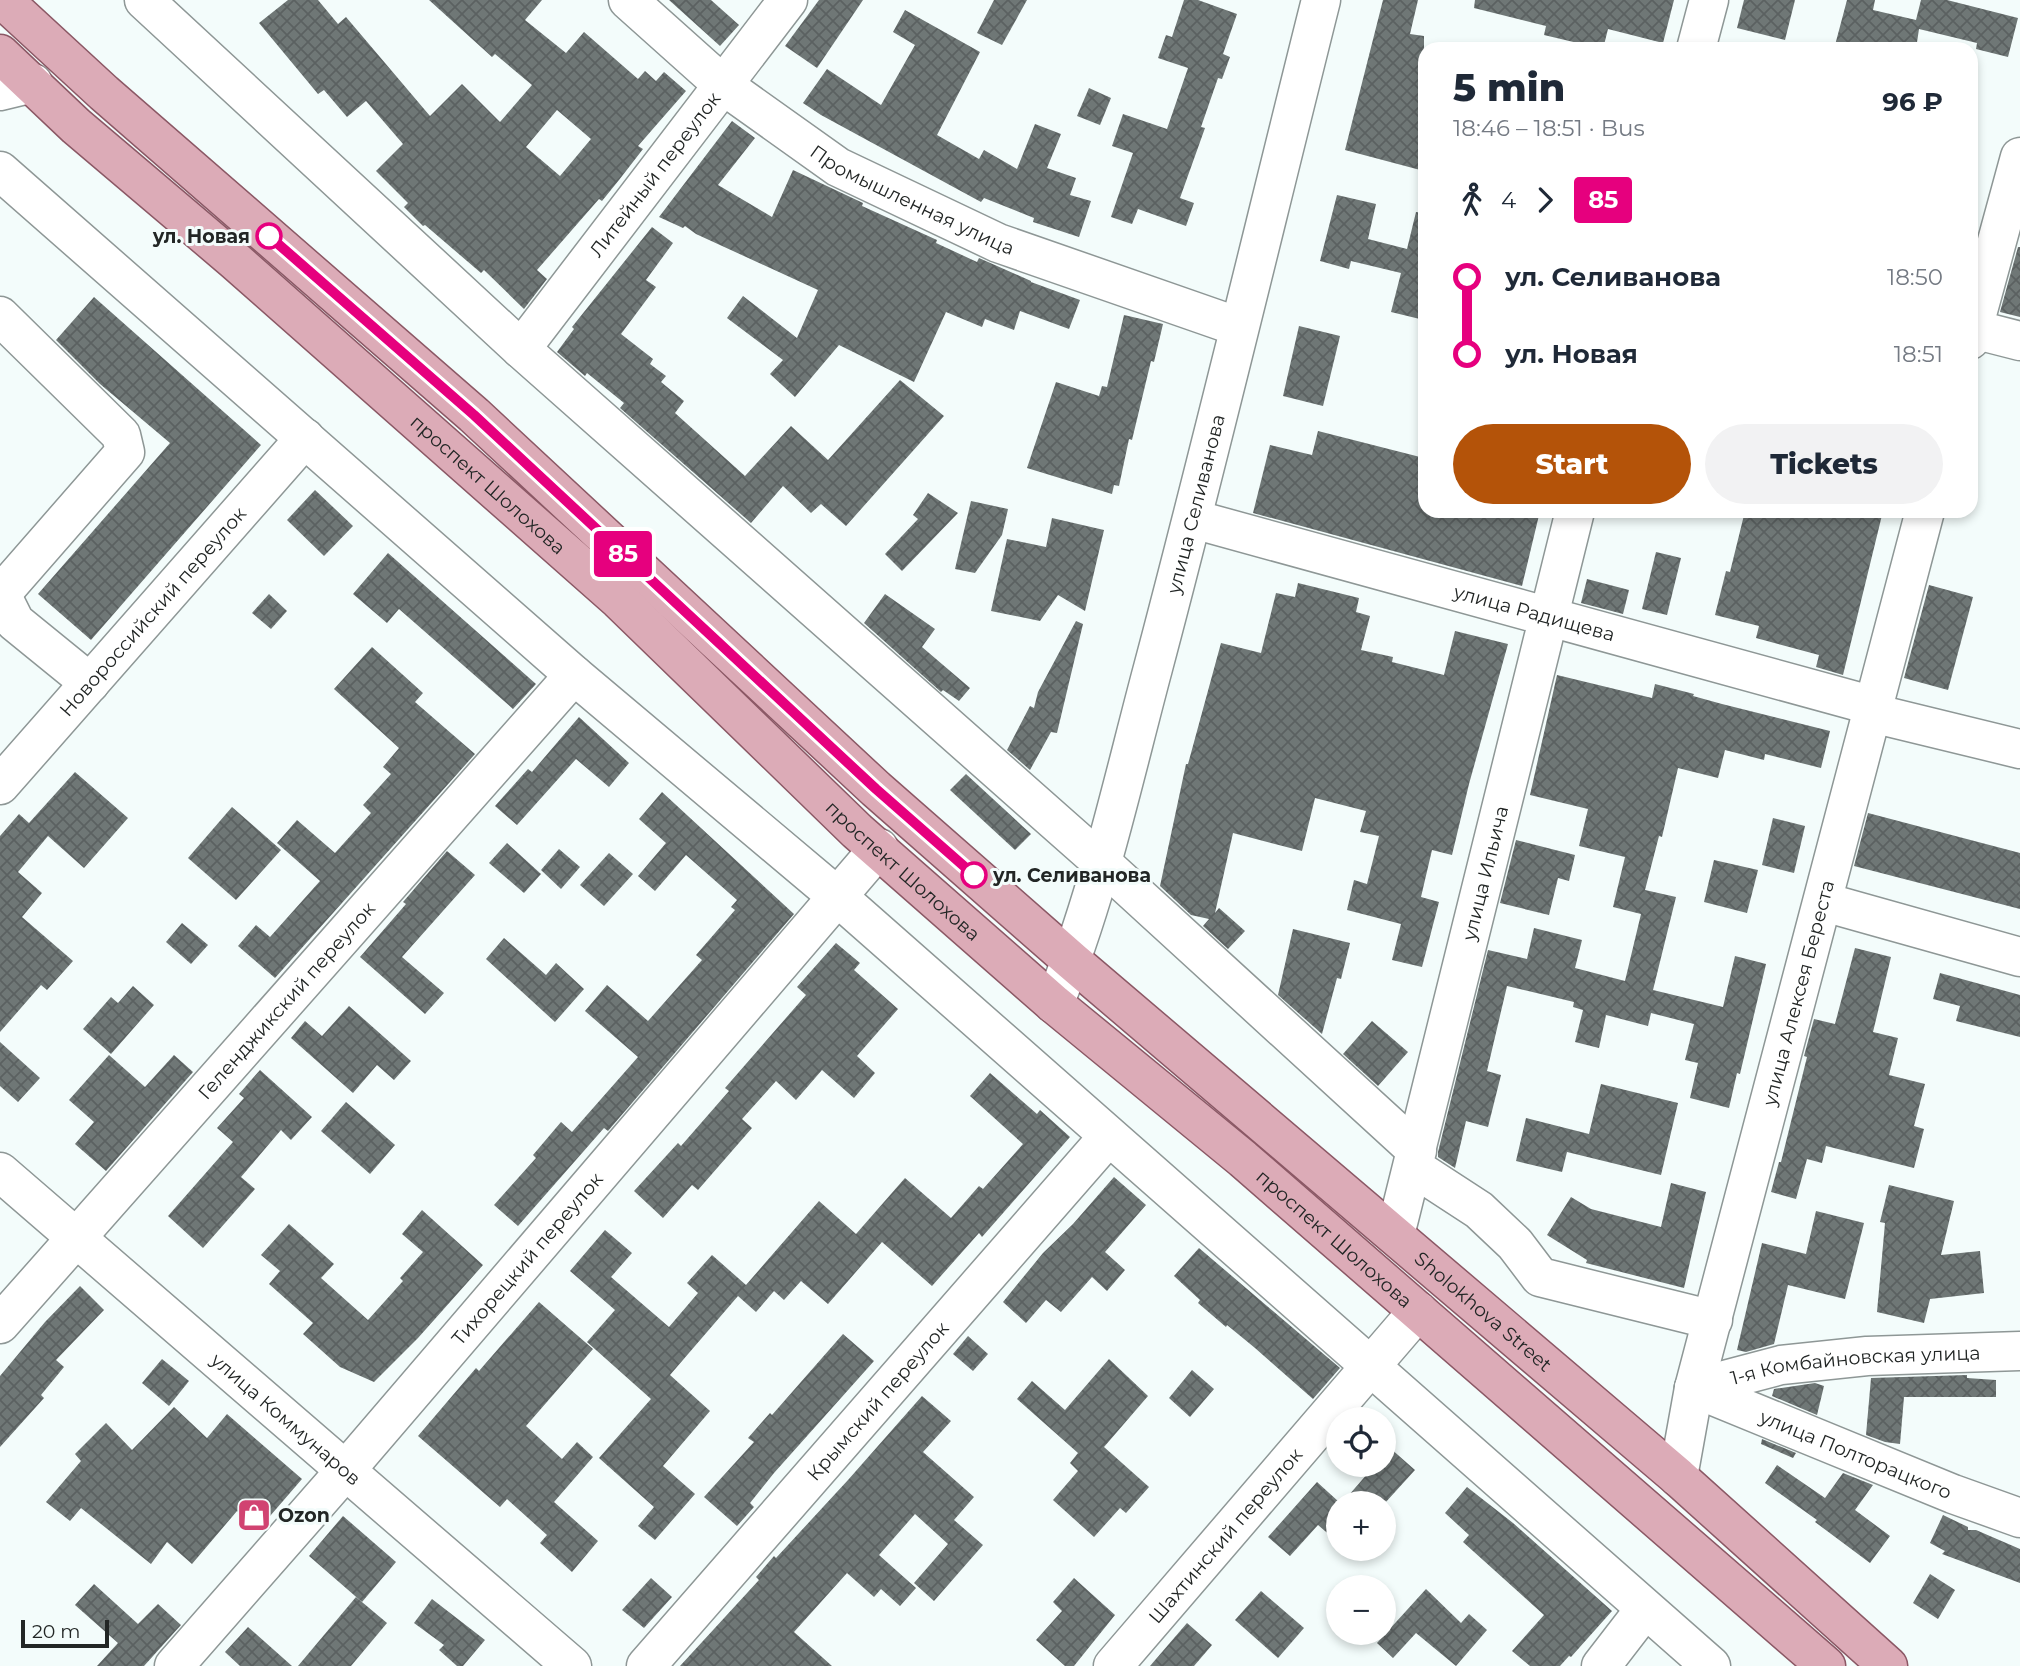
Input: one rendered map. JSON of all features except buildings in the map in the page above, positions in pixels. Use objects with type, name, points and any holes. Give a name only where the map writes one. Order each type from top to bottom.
[{"type":"main road","name":"проспект Шолохова","points":[[3,0],[104,93],[474,415],[876,789],[1072,961]]},
{"type":"main road","name":"проспект Шолохова","points":[[0,54],[16,87],[76,126],[234,261],[618,600],[846,821],[1054,1004],[1243,1159],[1826,1666]]},
{"type":"main road","name":"Sholokhova Street","points":[[1072,961],[1678,1477],[1888,1666]]},
{"type":"street","points":[[144,0],[522,349],[1101,862],[1415,1159],[1479,1210],[1515,1244],[1540,1277],[1713,1320]]},
{"type":"street","name":"Промышленная улица","points":[[628,0],[723,85],[838,167],[998,243],[1239,327]]},
{"type":"street","name":"Литейный переулок","points":[[522,349],[788,0]]},
{"type":"street","name":"улица Селиванова","points":[[1054,1004],[1072,961],[1101,862],[1193,519],[1321,0]]},
{"type":"street","points":[[1698,42],[1709,0]]},
{"type":"street","points":[[1978,312],[2020,158]]},
{"type":"street","points":[[0,171],[574,675],[839,898],[1711,1666]]},
{"type":"street","points":[[0,316],[121,435],[125,452],[0,593],[15,622],[90,683]]},
{"type":"street","points":[[1978,335],[2020,341]]},
{"type":"street","name":"Новороссийский переулок","points":[[0,785],[305,438]]},
{"type":"street","name":"улица Ильича","points":[[1395,1235],[1573,518]]},
{"type":"street","name":"улица Алексея Береста","points":[[1678,1477],[1694,1388],[1923,518]]},
{"type":"street","name":"улица Радищева","points":[[1193,519],[2020,749]]},
{"type":"street","name":"Геленджикский переулок","points":[[0,1324],[574,675]]},
{"type":"street","name":"Тихорецкий переулок","points":[[174,1666],[839,898],[879,848]]},
{"type":"street","points":[[1824,902],[2020,957]]},
{"type":"street","name":"Крымский переулок","points":[[646,1666],[1108,1137]]},
{"type":"street","name":"улица Коммунаров","points":[[0,1172],[572,1666]]},
{"type":"street","name":"Шахтинский переулок","points":[[1113,1666],[1418,1311]]},
{"type":"street","name":"1-я Комбайновская улица","points":[[1694,1388],[1781,1365],[1867,1356],[2020,1351]]},
{"type":"street","name":"улица Полторацкого","points":[[1694,1388],[1953,1494],[2020,1518]]},
{"type":"street","points":[[1601,1666],[1645,1609]]},
{"type":"bus line","name":"85","points":[[269,236],[474,415],[876,789],[974,875]]},
{"type":"place","name":"ул. Новая","points":[[269,236]]},
{"type":"place","name":"ул. Селиванова","points":[[974,875]]},
{"type":"place","name":"Ozon","points":[[254,1515]]}]
